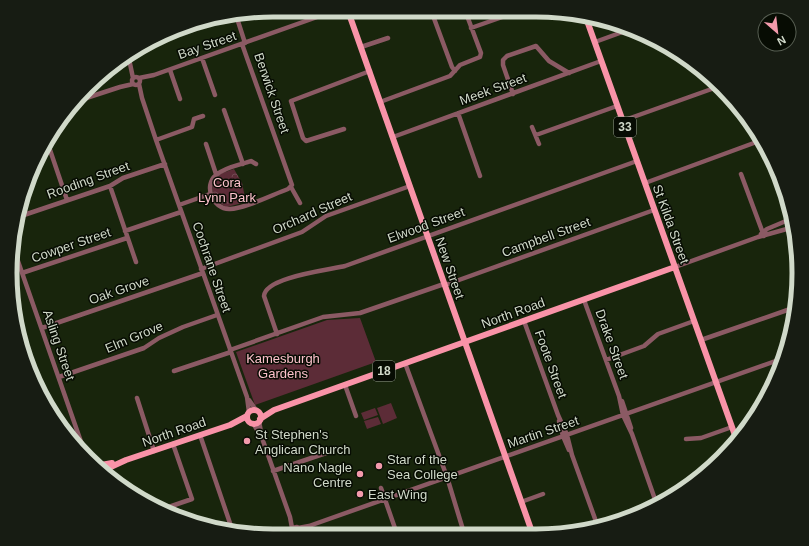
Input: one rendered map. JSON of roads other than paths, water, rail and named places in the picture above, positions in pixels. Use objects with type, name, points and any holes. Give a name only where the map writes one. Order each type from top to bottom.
[{"type":"main road","name":"New Street","points":[[350,17],[531,529]]},
{"type":"main road","name":"St Kilda Street","points":[[588,22],[735,434]]},
{"type":"main road","name":"North Road","points":[[103,465],[126,460],[254,417],[675,267]]},
{"type":"main road","name":"North Road","points":[[108,468],[126,460]]},
{"type":"street","name":"Bay Street","points":[[87,98],[170,70],[317,17]]},
{"type":"street","points":[[434,17],[452,67],[455,71]]},
{"type":"street","points":[[380,102],[450,76],[461,64],[478,58],[481,55],[468,17]]},
{"type":"street","points":[[472,28],[502,17]]},
{"type":"street","name":"Berwick Street","points":[[237,19],[291,183],[291,187],[300,203]]},
{"type":"street","points":[[595,42],[622,32]]},
{"type":"street","points":[[361,47],[388,38]]},
{"type":"street","points":[[513,94],[503,65],[503,60],[507,56],[536,46],[549,61],[569,73]]},
{"type":"street","points":[[202,58],[215,95]]},
{"type":"street","name":"Cochrane Street","points":[[129,61],[164,164],[294,529]]},
{"type":"street","name":"Meek Street","points":[[393,137],[601,61]]},
{"type":"street","points":[[170,70],[180,99]]},
{"type":"street","points":[[344,129],[311,140],[304,140],[291,103],[292,99],[370,71]]},
{"type":"street","points":[[622,121],[713,88]]},
{"type":"street","points":[[536,135],[617,106]]},
{"type":"street","points":[[224,110],[243,164]]},
{"type":"street","points":[[458,113],[480,176]]},
{"type":"street","points":[[156,140],[192,127],[194,119],[203,116]]},
{"type":"street","points":[[532,127],[539,144]]},
{"type":"street","points":[[645,183],[756,142]]},
{"type":"street","points":[[206,144],[216,174]]},
{"type":"street","points":[[49,148],[67,200]]},
{"type":"street","points":[[256,164],[252,161],[216,174],[211,184],[211,195],[219,206],[232,209],[291,187]]},
{"type":"street","name":"Elwood Street","points":[[277,334],[265,299],[265,292],[269,286],[300,275],[345,266],[637,161]]},
{"type":"street","name":"Rooding Street","points":[[24,215],[110,186],[123,178],[164,164]]},
{"type":"street","points":[[741,174],[761,235]]},
{"type":"street","points":[[110,186],[136,262]]},
{"type":"street","name":"Orchard Street","points":[[202,271],[302,232],[326,216],[410,186]]},
{"type":"street","name":"Cowper Street","points":[[125,231],[211,195]]},
{"type":"street","name":"Campbell Street","points":[[174,371],[323,317],[360,313],[444,285],[654,210]]},
{"type":"street","name":"North Road","points":[[675,267],[761,235],[787,221]]},
{"type":"street","name":"North Road","points":[[761,235],[788,229]]},
{"type":"street","name":"Cowper Street","points":[[22,273],[127,238]]},
{"type":"street","name":"Asling Street","points":[[18,263],[83,444]]},
{"type":"street","name":"Oak Grove","points":[[42,328],[202,271]]},
{"type":"street","name":"Drake Street","points":[[584,300],[655,500]]},
{"type":"street","points":[[701,340],[789,309]]},
{"type":"street","name":"Elm Grove","points":[[59,377],[144,348],[159,338],[182,327],[218,315]]},
{"type":"street","name":"Foote Street","points":[[524,321],[596,521]]},
{"type":"street","points":[[606,360],[644,346],[658,334],[694,321]]},
{"type":"street","name":"Martin Street","points":[[302,529],[776,361]]},
{"type":"street","points":[[405,363],[463,529]]},
{"type":"street","points":[[344,385],[356,416]]},
{"type":"street","points":[[137,398],[154,451]]},
{"type":"street","points":[[686,439],[701,438],[732,427]]},
{"type":"street","points":[[200,435],[231,525]]},
{"type":"street","points":[[169,507],[192,499],[173,444]]},
{"type":"street","points":[[273,471],[332,450]]},
{"type":"street","points":[[381,488],[395,529]]},
{"type":"street","points":[[521,502],[543,494]]},
{"type":"place","name":"St Stephen's Anglican Church","points":[[247,441]]},
{"type":"place","name":"Star of the Sea College","points":[[379,466]]},
{"type":"place","name":"Nano Nagle Centre","points":[[360,474]]},
{"type":"place","name":"East Wing","points":[[360,494]]},
{"type":"park label","name":"Cora Lynn Park","points":[[227,190]]},
{"type":"park label","name":"Kamesburgh Gardens","points":[[283,366]]}]
